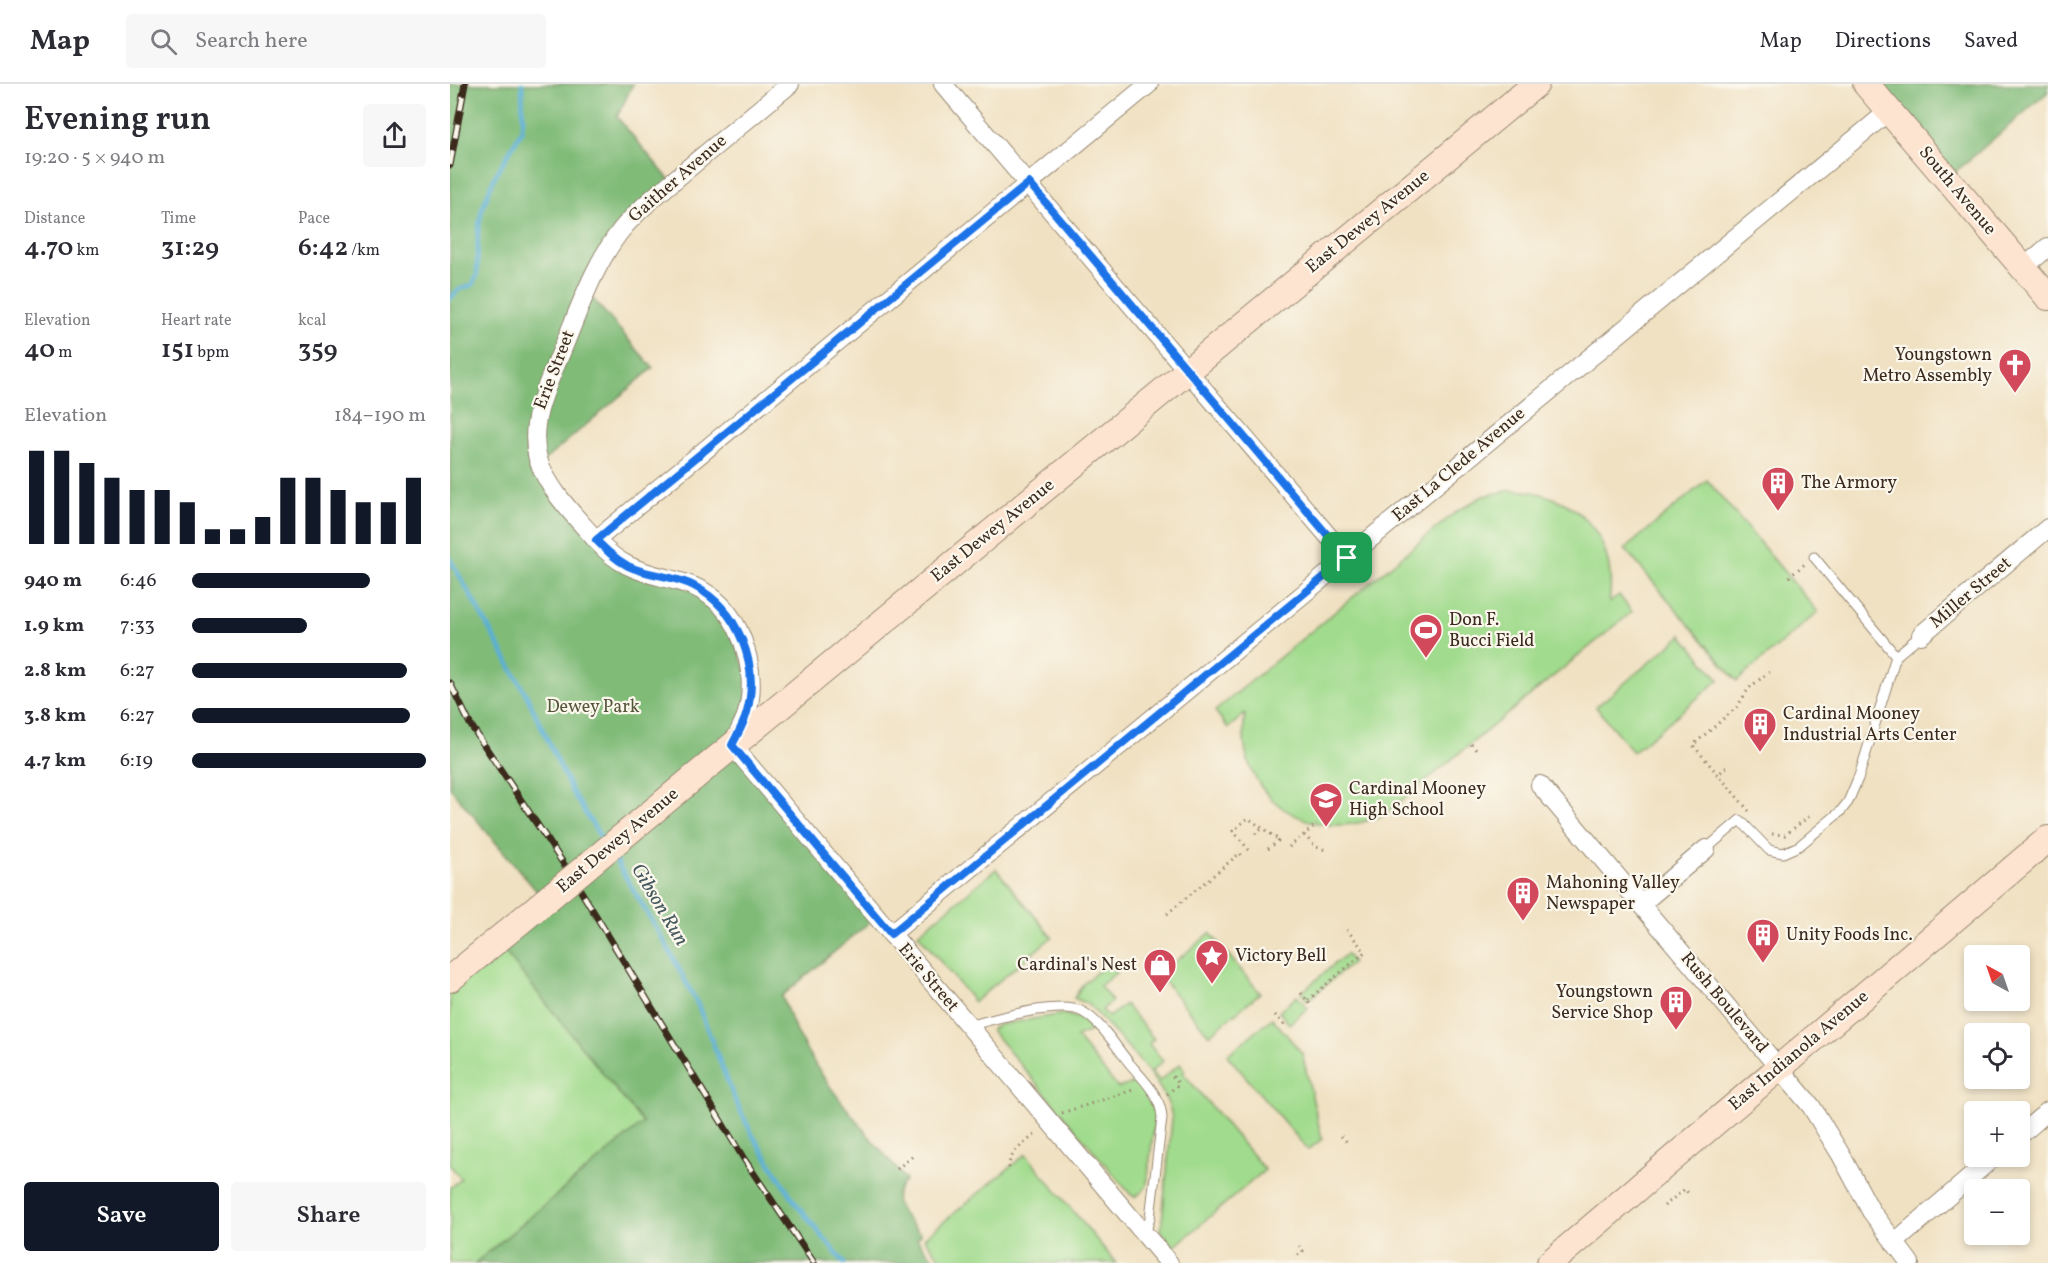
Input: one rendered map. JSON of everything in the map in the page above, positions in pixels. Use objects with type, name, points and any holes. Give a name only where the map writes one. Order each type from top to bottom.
[{"type":"street","name":"Gaither Avenue","points":[[586,292],[608,249],[635,214],[790,84]]},
{"type":"street","points":[[944,84],[1347,558]]},
{"type":"street","points":[[596,540],[1149,84]]},
{"type":"street","name":"East Dewey Avenue","points":[[450,979],[1536,84]]},
{"type":"street","name":"South Avenue","points":[[1866,84],[2048,297]]},
{"type":"street","name":"East La Clede Avenue","points":[[891,934],[1889,111]]},
{"type":"street","points":[[2023,268],[2048,247]]},
{"type":"street","name":"Erie Street","points":[[586,292],[542,397],[535,436],[538,458],[554,491],[610,555],[628,566],[693,586],[721,606],[731,618],[746,652],[751,684],[747,714],[732,745],[1169,1263]]},
{"type":"street","name":"Miller Street","points":[[1921,635],[2048,528]]},
{"type":"street","name":"Rush Boulevard","points":[[1540,785],[1811,1106],[1871,1211],[1910,1263]]},
{"type":"street","name":"East Indianola Avenue","points":[[1551,1263],[2048,839]]},
{"type":"street","points":[[1641,904],[1706,849]]},
{"type":"street","points":[[2030,1127],[2048,1111]]},
{"type":"street","points":[[1894,1243],[1982,1167]]},
{"type":"lane","points":[[1814,556],[1896,656]]},
{"type":"lane","points":[[1706,849],[1740,820],[1769,850],[1783,853],[1799,846],[1840,812],[1848,802],[1859,776],[1896,656],[1921,635]]},
{"type":"lane","points":[[969,1026],[998,1017],[1070,1007],[1080,1010],[1094,1021],[1148,1085],[1160,1105],[1162,1118],[1150,1218],[1145,1234]]},
{"type":"path","points":[[1789,578],[1814,556]]},
{"type":"path","points":[[1740,820],[1750,812],[1692,745],[1737,707],[1749,688],[1769,672]]},
{"type":"path","points":[[1471,744],[1477,751]]},
{"type":"path","points":[[1717,775],[1727,767]]},
{"type":"path","points":[[1769,833],[1785,835],[1812,814]]},
{"type":"path","points":[[1249,850],[1233,831],[1248,818],[1281,839],[1268,849]]},
{"type":"path","points":[[1289,847],[1317,824]]},
{"type":"path","points":[[1255,834],[1263,828]]},
{"type":"path","points":[[1304,835],[1317,847],[1326,850]]},
{"type":"path","points":[[1167,914],[1240,853],[1242,856]]},
{"type":"path","points":[[1308,1000],[1365,952],[1344,926]]},
{"type":"path","points":[[1301,993],[1311,1005]]},
{"type":"path","points":[[1275,1015],[1286,1026]]},
{"type":"path","points":[[1166,1095],[1179,1084],[1170,1073]]},
{"type":"path","points":[[1101,1100],[1148,1085]]},
{"type":"path","points":[[1341,1136],[1348,1143]]},
{"type":"path","points":[[897,1169],[914,1155]]},
{"type":"path","points":[[1679,1182],[1690,1196]]},
{"type":"path","points":[[1664,1206],[1685,1189]]},
{"type":"path","points":[[1298,1255],[1304,1251],[1299,1246]]},
{"type":"green space","name":"Dewey Park","points":[[450,84],[633,84],[617,117],[672,183],[646,204],[587,292],[653,368],[540,464],[596,540],[721,606],[751,684],[732,745],[876,917],[782,996],[792,1022],[819,1071],[906,1180],[899,1188],[897,1195],[899,1209],[921,1235],[917,1239],[937,1263],[667,1263],[659,1255],[650,1263],[475,1263],[643,1123],[496,941],[545,901],[450,788]]},
{"type":"green space","points":[[1866,84],[2048,84],[2048,92],[1947,179]]},
{"type":"green space","points":[[1707,480],[1818,612],[1737,681],[1625,549]]},
{"type":"green space","points":[[1511,490],[1534,492],[1555,499],[1573,509],[1588,522],[1600,539],[1607,558],[1610,579],[1609,603],[1619,595],[1632,612],[1385,814],[1357,823],[1330,825],[1305,820],[1283,808],[1265,791],[1251,770],[1245,744],[1245,714],[1228,728],[1215,711],[1457,511],[1483,496]]},
{"type":"green space","points":[[1682,635],[1719,680],[1633,752],[1596,707]]},
{"type":"green space","points":[[996,869],[1052,937],[974,1002],[918,934]]},
{"type":"green space","points":[[1210,933],[1260,993],[1209,1035],[1159,975]]},
{"type":"green space","points":[[496,941],[643,1123],[475,1263],[450,1263],[450,1188],[461,1179],[450,1165],[450,979]]},
{"type":"green space","points":[[1346,954],[1353,962],[1308,1000],[1301,993]]},
{"type":"green space","points":[[1109,962],[1117,972],[1100,986],[1112,1001],[1102,1010],[1109,1017],[1125,1004],[1154,1039],[1149,1044],[1163,1061],[1151,1072],[1159,1081],[1180,1064],[1185,1071],[1183,1073],[1265,1170],[1174,1247],[1161,1231],[1172,1119],[1169,1106],[1152,1077],[1128,1047],[1094,1010],[1074,998],[1083,984]]},
{"type":"green space","points":[[1297,996],[1308,1008],[1289,1024],[1279,1012]]},
{"type":"green space","points":[[1063,1014],[1081,1019],[1091,1031],[1076,1037],[1118,1088],[1137,1082],[1146,1094],[1155,1116],[1147,1185],[1135,1197],[991,1030],[998,1025]]},
{"type":"green space","points":[[1272,1018],[1302,1053],[1322,1139],[1308,1150],[1227,1055]]},
{"type":"green space","points":[[1026,1154],[1116,1263],[945,1263],[924,1238]]},
{"type":"waterway","name":"Gibson Run","points":[[450,299],[458,290],[472,285],[477,276],[478,231],[482,209],[494,178],[521,132],[522,84]]},
{"type":"waterway","name":"Gibson Run","points":[[450,559],[527,696],[572,792],[603,841]]},
{"type":"waterway","name":"Gibson Run","points":[[613,856],[667,946],[698,1005],[734,1098],[753,1136],[797,1205],[844,1263]]},
{"type":"railway","points":[[450,165],[465,84]]},
{"type":"railway","points":[[450,683],[470,724],[573,878],[744,1159],[814,1263]]},
{"type":"place","name":"Youngstown Metro Assembly","points":[[2015,394]]},
{"type":"place","name":"The Armory","points":[[1778,512]]},
{"type":"place","name":"Don F. Bucci Field","points":[[1426,659]]},
{"type":"place","name":"Cardinal Mooney Industrial Arts Center","points":[[1760,753]]},
{"type":"place","name":"Cardinal Mooney High School","points":[[1326,828]]},
{"type":"place","name":"Mahoning Valley Newspaper","points":[[1523,922]]},
{"type":"place","name":"Unity Foods Inc.","points":[[1763,964]]},
{"type":"place","name":"Victory Bell","points":[[1212,985]]},
{"type":"place","name":"Cardinal's Nest","points":[[1160,994]]},
{"type":"place","name":"Youngstown Service Shop","points":[[1676,1031]]},
{"type":"route","points":[[1029,183],[1347,558],[891,934],[732,745],[747,714],[751,684],[746,652],[731,618],[711,597],[693,586],[628,566],[610,555],[596,540],[1029,183]]}]
